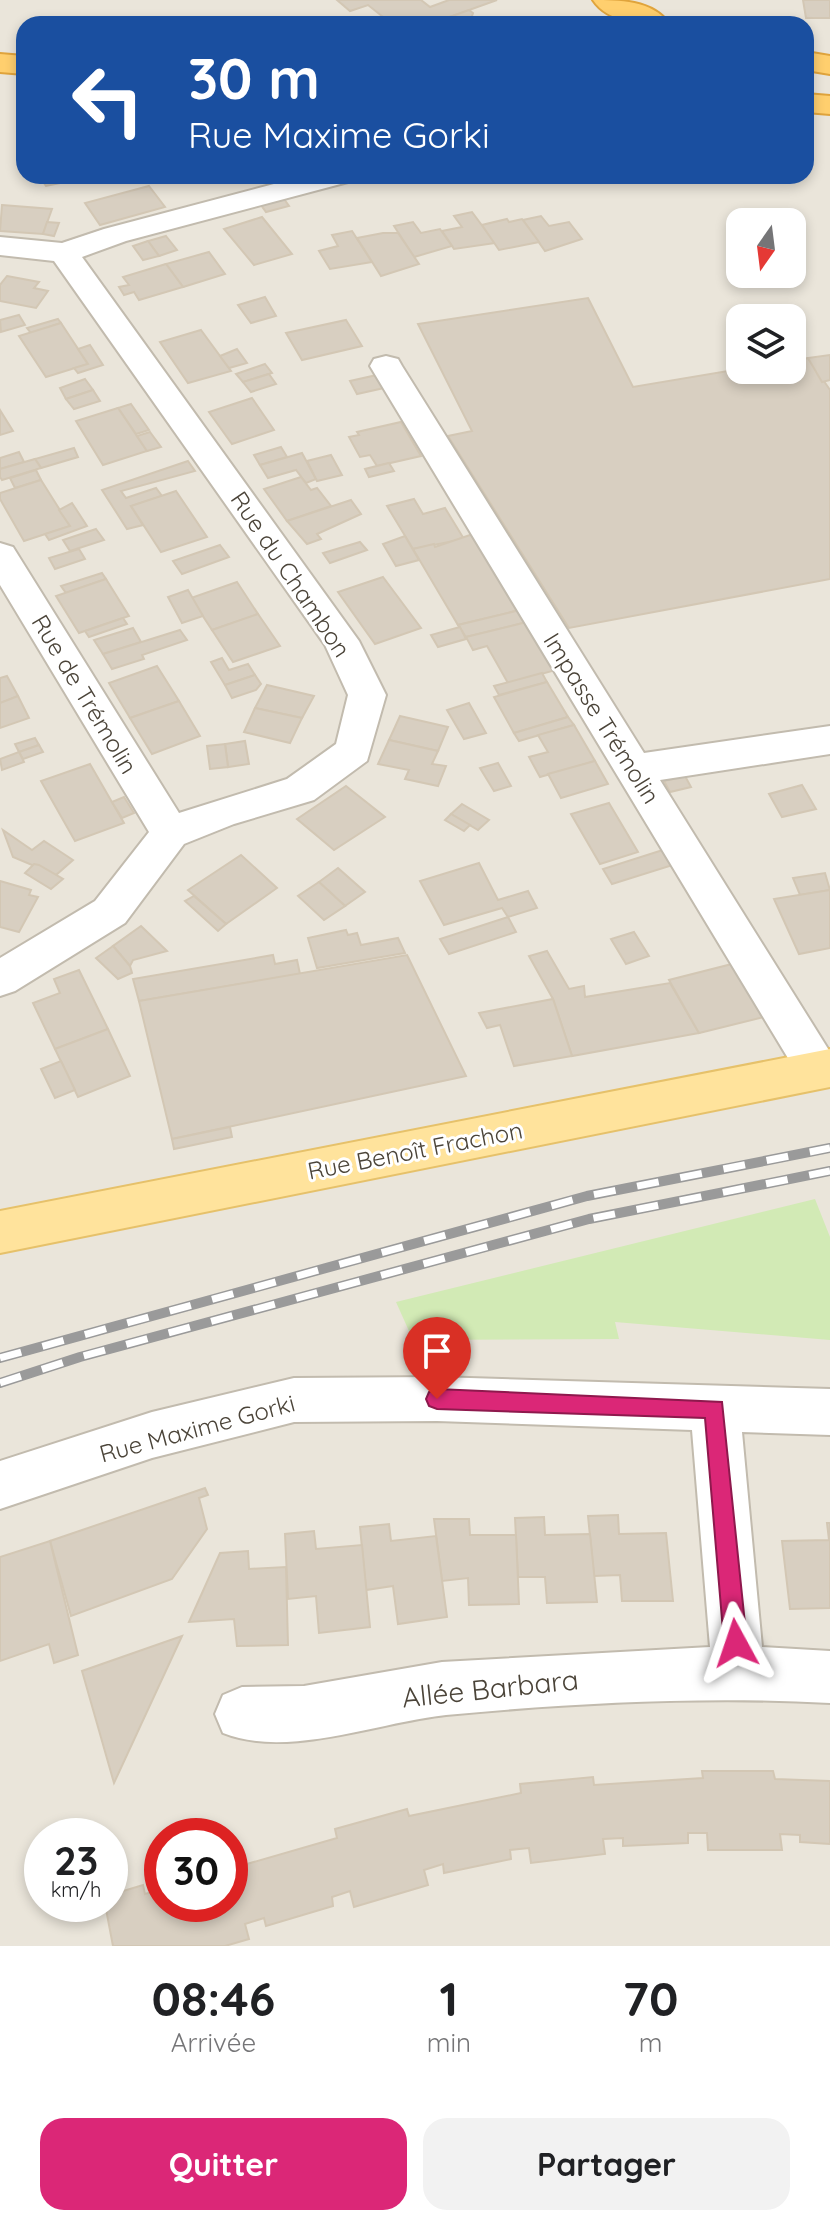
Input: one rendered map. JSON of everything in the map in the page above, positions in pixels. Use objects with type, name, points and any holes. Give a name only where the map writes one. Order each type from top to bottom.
[{"type":"highway","points":[[607,0],[639,16]]},
{"type":"main road","name":"Rue Benoît Frachon","points":[[0,1232],[824,1069]]},
{"type":"street","points":[[0,246],[64,253],[115,235],[308,184]]},
{"type":"street","name":"Rue du Chambon","points":[[64,253],[341,641],[367,695],[353,751],[300,790],[223,812],[170,833]]},
{"type":"street","name":"Impasse Trémolin","points":[[386,366],[824,1069]]},
{"type":"street","name":"Rue de Trémolin","points":[[0,555],[170,833]]},
{"type":"street","points":[[636,769],[830,740]]},
{"type":"street","points":[[0,979],[110,912],[170,833]]},
{"type":"street","name":"Rue Maxime Gorki","points":[[0,1485],[152,1435],[294,1400],[437,1399],[830,1412]]},
{"type":"street","points":[[715,1409],[738,1672]]},
{"type":"street","name":"Allée Barbara","points":[[242,1714],[304,1713],[442,1689],[589,1678],[738,1672],[830,1677]]},
{"type":"shaded area","points":[[0,0],[830,0],[830,1946],[0,1946]]},
{"type":"green space","points":[[815,1199],[830,1237],[830,1340],[615,1322],[619,1339],[413,1340],[396,1302]]},
{"type":"building","points":[[337,0],[421,0],[430,7],[449,0],[497,0],[452,16],[382,16],[368,5],[350,11]]},
{"type":"building","points":[[803,0],[830,0],[830,18],[806,16]]},
{"type":"building","points":[[469,10],[473,13],[472,16],[452,16]]},
{"type":"building","points":[[149,186],[165,207],[100,225],[85,203]]},
{"type":"building","points":[[284,199],[289,206],[266,212],[261,205]]},
{"type":"building","points":[[2,205],[52,209],[43,234],[0,231]]},
{"type":"building","points":[[472,212],[495,243],[454,249],[442,231],[462,227],[454,216]]},
{"type":"building","points":[[541,216],[549,226],[569,222],[582,239],[545,251],[523,220]]},
{"type":"building","points":[[262,217],[292,254],[254,265],[224,229]]},
{"type":"building","points":[[507,219],[509,222],[522,219],[539,242],[499,250],[482,225]]},
{"type":"building","points":[[47,222],[59,223],[54,236],[43,234]]},
{"type":"building","points":[[413,222],[421,233],[440,229],[452,246],[414,257],[394,226]]},
{"type":"building","points":[[352,231],[372,262],[330,269],[319,251],[338,246],[332,235]]},
{"type":"building","points":[[398,233],[419,264],[381,276],[357,238]]},
{"type":"building","points":[[166,236],[177,250],[159,256],[148,241]]},
{"type":"building","points":[[148,241],[159,256],[143,260],[133,246]]},
{"type":"building","points":[[209,252],[225,274],[183,287],[166,264]]},
{"type":"building","points":[[166,264],[183,287],[139,300],[134,292],[124,295],[119,287],[129,285],[123,277]]},
{"type":"building","points":[[7,276],[39,282],[34,288],[48,291],[36,308],[0,301],[0,285]]},
{"type":"building","points":[[265,297],[276,316],[251,323],[238,305]]},
{"type":"building","points":[[588,298],[633,387],[726,371],[726,384],[806,384],[808,358],[830,390],[830,579],[569,628],[448,436],[472,431],[418,324]]},
{"type":"building","points":[[19,315],[25,325],[1,332],[0,320]]},
{"type":"building","points":[[58,319],[61,323],[31,333],[27,328]]},
{"type":"building","points":[[346,320],[362,346],[302,360],[286,333]]},
{"type":"building","points":[[61,323],[88,364],[46,377],[19,336]]},
{"type":"building","points":[[201,330],[231,371],[188,383],[160,342]]},
{"type":"building","points":[[90,345],[103,365],[78,373],[74,368],[88,364],[78,349]]},
{"type":"building","points":[[237,349],[247,363],[229,368],[220,356]]},
{"type":"building","points":[[830,355],[830,380],[822,382],[808,358]]},
{"type":"building","points":[[265,364],[272,373],[243,382],[236,374]]},
{"type":"building","points":[[269,374],[276,384],[251,392],[243,382]]},
{"type":"building","points":[[377,375],[384,388],[357,394],[350,381]]},
{"type":"building","points":[[85,379],[93,390],[66,399],[60,388]]},
{"type":"building","points":[[93,390],[100,401],[74,409],[66,399]]},
{"type":"building","points":[[252,398],[274,430],[232,444],[209,412]]},
{"type":"building","points":[[131,404],[149,430],[136,434],[118,408]]},
{"type":"building","points":[[118,408],[147,451],[103,465],[76,421]]},
{"type":"building","points":[[0,410],[13,431],[0,435]]},
{"type":"building","points":[[401,422],[421,456],[377,466],[370,455],[360,457],[349,437],[359,435],[357,432]]},
{"type":"building","points":[[150,432],[161,447],[147,451],[137,436]]},
{"type":"building","points":[[281,447],[287,457],[260,465],[254,455]]},
{"type":"building","points":[[74,448],[78,457],[41,468],[35,459]]},
{"type":"building","points":[[19,452],[24,462],[0,469],[0,458]]},
{"type":"building","points":[[302,453],[316,479],[306,483],[296,470],[268,478],[260,465]]},
{"type":"building","points":[[331,455],[342,475],[317,481],[307,461]]},
{"type":"building","points":[[35,459],[41,468],[2,480],[0,477],[0,469]]},
{"type":"building","points":[[188,461],[195,471],[121,491],[126,498],[156,488],[162,496],[131,506],[143,525],[127,529],[102,490]]},
{"type":"building","points":[[389,463],[394,471],[369,477],[365,469]]},
{"type":"building","points":[[36,470],[41,480],[15,488],[10,478]]},
{"type":"building","points":[[301,477],[311,490],[317,488],[331,506],[287,521],[264,489]]},
{"type":"building","points":[[41,480],[70,526],[24,541],[0,499],[0,493]]},
{"type":"building","points":[[176,491],[207,537],[161,552],[131,506]]},
{"type":"building","points":[[414,499],[423,514],[445,508],[464,539],[413,549],[387,506]]},
{"type":"building","points":[[351,500],[361,514],[317,534],[321,539],[307,544],[287,521]]},
{"type":"building","points":[[72,503],[87,526],[49,540],[45,534],[70,526],[59,510]]},
{"type":"building","points":[[96,529],[104,540],[70,551],[63,540]]},
{"type":"building","points":[[473,534],[520,610],[458,625],[413,549],[434,544],[435,547]]},
{"type":"building","points":[[405,536],[419,560],[396,566],[383,544]]},
{"type":"building","points":[[360,542],[367,550],[330,563],[323,553]]},
{"type":"building","points":[[220,545],[229,557],[182,574],[173,561]]},
{"type":"building","points":[[79,549],[85,559],[55,569],[49,558]]},
{"type":"building","points":[[102,573],[106,579],[66,593],[61,586]]},
{"type":"building","points":[[383,577],[421,628],[375,644],[338,592]]},
{"type":"building","points":[[106,579],[129,616],[79,633],[56,596]]},
{"type":"building","points":[[237,582],[258,614],[212,630],[191,598]]},
{"type":"building","points":[[188,590],[203,616],[182,623],[168,597]]},
{"type":"building","points":[[520,610],[527,622],[466,637],[458,625]]},
{"type":"building","points":[[258,614],[280,646],[233,662],[212,630]]},
{"type":"building","points":[[123,618],[127,624],[89,637],[85,631]]},
{"type":"building","points":[[527,622],[556,670],[508,683],[487,646],[473,650],[466,637]]},
{"type":"building","points":[[460,627],[466,639],[438,647],[431,635]]},
{"type":"building","points":[[133,628],[141,642],[103,654],[94,640]]},
{"type":"building","points":[[180,630],[187,640],[112,669],[103,654]]},
{"type":"building","points":[[222,658],[229,670],[248,664],[255,675],[225,685],[211,662]]},
{"type":"building","points":[[157,666],[179,701],[130,718],[109,683]]},
{"type":"building","points":[[542,673],[547,682],[499,695],[494,686]]},
{"type":"building","points":[[255,675],[261,684],[256,690],[232,698],[225,685]]},
{"type":"building","points":[[7,676],[18,696],[0,703],[0,678]]},
{"type":"building","points":[[547,682],[568,717],[514,733],[494,697]]},
{"type":"building","points":[[267,685],[314,696],[302,718],[255,708]]},
{"type":"building","points":[[18,696],[29,718],[0,728],[0,703]]},
{"type":"building","points":[[179,701],[200,736],[152,754],[130,718]]},
{"type":"building","points":[[469,703],[486,733],[464,739],[447,710]]},
{"type":"building","points":[[255,708],[302,718],[290,743],[244,732]]},
{"type":"building","points":[[400,716],[448,727],[438,751],[389,740]]},
{"type":"building","points":[[568,717],[574,725],[519,741],[514,733]]},
{"type":"building","points":[[574,725],[595,761],[540,777],[529,757],[548,752],[538,735]]},
{"type":"building","points":[[35,738],[39,745],[19,752],[15,744]]},
{"type":"building","points":[[389,740],[438,751],[432,764],[446,766],[438,786],[405,779],[409,770],[378,764]]},
{"type":"building","points":[[245,741],[249,764],[228,767],[225,744]]},
{"type":"building","points":[[225,744],[228,767],[210,769],[207,746]]},
{"type":"building","points":[[39,745],[43,752],[23,759],[19,752]]},
{"type":"building","points":[[19,752],[24,762],[2,770],[0,759]]},
{"type":"building","points":[[595,761],[608,784],[561,798],[548,774]]},
{"type":"building","points":[[498,763],[511,786],[494,791],[480,768]]},
{"type":"building","points":[[90,764],[124,823],[75,841],[41,781]]},
{"type":"building","points":[[685,776],[691,787],[670,792],[664,781]]},
{"type":"building","points":[[802,785],[816,809],[782,817],[769,794]]},
{"type":"building","points":[[346,786],[385,817],[334,850],[297,819]]},
{"type":"building","points":[[124,797],[134,813],[122,818],[112,802]]},
{"type":"building","points":[[609,803],[638,852],[600,864],[571,814]]},
{"type":"building","points":[[462,804],[489,820],[478,830],[451,814]]},
{"type":"building","points":[[451,814],[470,825],[464,831],[445,820]]},
{"type":"building","points":[[3,830],[32,850],[44,841],[73,860],[56,875],[13,857]]},
{"type":"building","points":[[666,849],[676,864],[612,884],[603,869]]},
{"type":"building","points":[[241,855],[277,888],[226,924],[188,890]]},
{"type":"building","points":[[479,863],[498,900],[528,891],[537,908],[508,917],[502,908],[444,925],[420,881]]},
{"type":"building","points":[[34,864],[63,879],[51,889],[25,873]]},
{"type":"building","points":[[338,868],[365,892],[345,906],[319,882]]},
{"type":"building","points":[[825,873],[830,890],[800,895],[793,878]]},
{"type":"building","points":[[0,881],[31,890],[29,895],[38,897],[19,932],[0,927]]},
{"type":"building","points":[[319,882],[345,906],[324,920],[298,896]]},
{"type":"building","points":[[830,890],[830,948],[799,954],[774,899]]},
{"type":"building","points":[[194,896],[226,924],[218,931],[185,901]]},
{"type":"building","points":[[508,917],[516,932],[449,954],[440,939]]},
{"type":"building","points":[[141,926],[167,951],[133,960],[130,966],[113,946]]},
{"type":"building","points":[[346,930],[348,935],[357,933],[361,945],[398,938],[405,953],[317,968],[308,938]]},
{"type":"building","points":[[634,932],[649,956],[626,964],[611,939]]},
{"type":"building","points":[[113,946],[132,973],[118,979],[96,958]]},
{"type":"building","points":[[547,951],[569,989],[584,986],[585,997],[670,983],[699,1033],[572,1056],[553,999],[529,956]]},
{"type":"building","points":[[273,955],[275,964],[297,960],[300,974],[139,1001],[133,979]]},
{"type":"building","points":[[407,955],[466,1076],[172,1139],[139,1001]]},
{"type":"building","points":[[736,963],[768,1016],[699,1033],[669,980]]},
{"type":"building","points":[[79,970],[108,1029],[55,1049],[33,1003],[60,993],[54,979]]},
{"type":"building","points":[[553,999],[572,1056],[514,1066],[500,1025],[487,1028],[479,1013]]},
{"type":"building","points":[[108,1029],[130,1076],[78,1097],[55,1049]]},
{"type":"building","points":[[61,1061],[75,1090],[55,1098],[41,1069]]},
{"type":"building","points":[[230,1127],[232,1137],[174,1149],[172,1139]]},
{"type":"building","points":[[205,1488],[208,1495],[199,1498],[207,1529],[172,1579],[71,1616],[50,1541]]},
{"type":"building","points":[[618,1515],[619,1534],[666,1533],[673,1601],[622,1601],[620,1575],[594,1576],[588,1516]]},
{"type":"building","points":[[544,1517],[545,1535],[590,1534],[597,1602],[547,1603],[545,1577],[518,1577],[515,1518]]},
{"type":"building","points":[[434,1519],[469,1519],[470,1535],[516,1535],[519,1604],[469,1605],[468,1578],[442,1581]]},
{"type":"building","points":[[827,1523],[830,1523],[830,1608],[790,1609],[782,1541],[829,1540]]},
{"type":"building","points":[[389,1524],[391,1541],[436,1536],[447,1617],[398,1624],[393,1586],[366,1590],[360,1527]]},
{"type":"building","points":[[314,1531],[316,1549],[362,1545],[370,1627],[319,1633],[316,1596],[288,1599],[285,1534]]},
{"type":"building","points":[[50,1541],[78,1655],[54,1663],[49,1644],[0,1661],[0,1557]]},
{"type":"building","points":[[248,1551],[249,1569],[286,1567],[288,1645],[237,1646],[234,1619],[189,1622],[220,1553]]},
{"type":"building","points":[[182,1636],[114,1783],[82,1671]]},
{"type":"building","points":[[702,1771],[773,1771],[775,1779],[830,1781],[830,1844],[800,1842],[800,1835],[780,1834],[782,1850],[708,1850],[707,1833],[688,1833],[688,1843],[623,1846],[623,1838],[603,1839],[605,1854],[531,1863],[529,1848],[510,1850],[511,1859],[444,1873],[443,1864],[424,1870],[428,1885],[354,1907],[350,1891],[332,1897],[333,1906],[266,1926],[264,1918],[245,1924],[249,1939],[225,1946],[113,1946],[108,1922],[128,1922],[128,1890],[143,1885],[144,1922],[248,1922],[248,1864],[337,1838],[335,1829],[407,1809],[409,1816],[521,1793],[520,1784],[593,1777],[594,1785],[703,1778]]},
{"type":"railway","points":[[0,1358],[587,1196],[830,1148]]},
{"type":"railway","points":[[0,1383],[80,1357],[589,1219],[830,1171]]},
{"type":"route","points":[[437,1399],[715,1409],[736,1643]]}]
